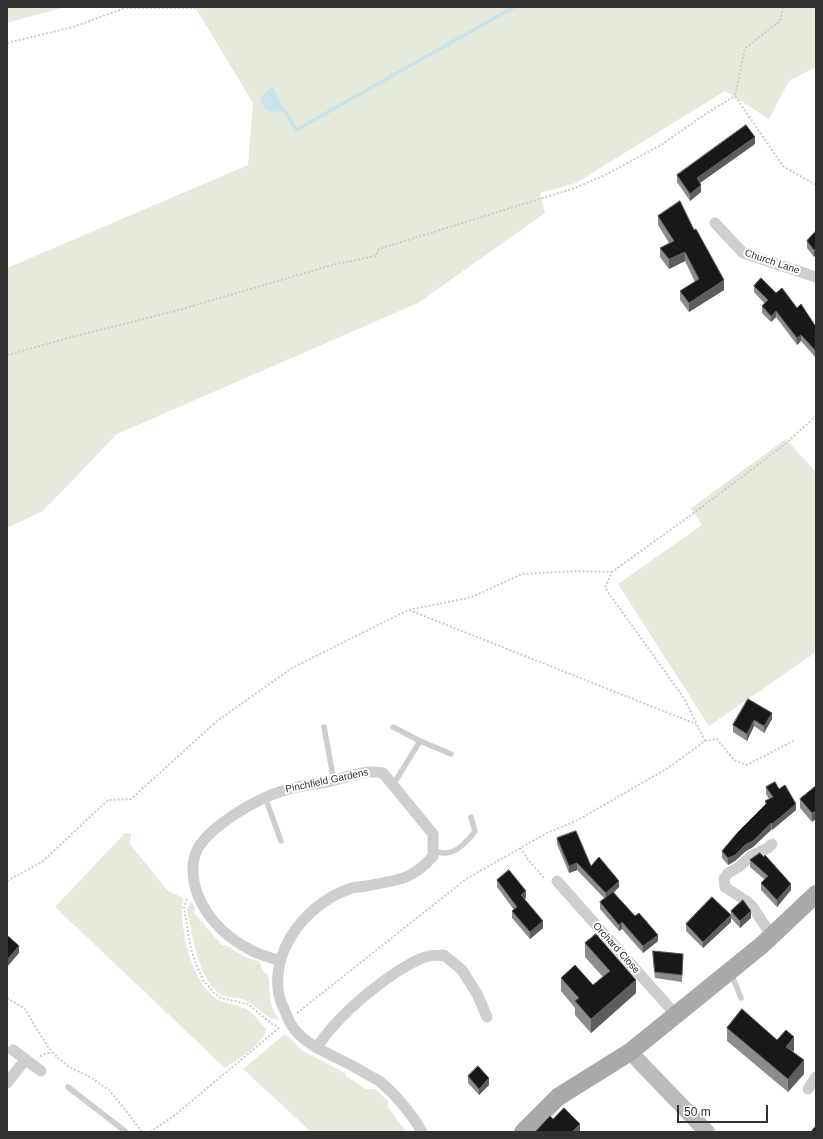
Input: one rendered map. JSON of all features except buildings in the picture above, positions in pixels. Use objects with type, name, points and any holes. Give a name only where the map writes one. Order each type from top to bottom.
[{"type":"main road","points":[[523,1132],[558,1097],[630,1052],[728,973],[772,936],[816,894]]},
{"type":"street","name":"Church Lane","points":[[715,224],[743,253],[816,277]]},
{"type":"street","name":"Pinchfield Gardens","points":[[280,961],[250,950],[234,940],[218,927],[206,911],[196,891],[192,877],[198,849],[205,839],[241,810],[265,797],[283,790],[334,780],[360,773],[373,771],[383,773],[433,834],[433,851]]},
{"type":"street","points":[[772,844],[768,848],[751,856],[739,867],[728,872],[724,879],[725,886],[752,906],[772,936]]},
{"type":"street","points":[[422,1132],[408,1110],[381,1082],[305,1040],[295,1030],[280,1001],[277,985],[280,961],[296,929],[310,912],[327,900],[349,889],[392,882],[410,876],[424,866],[433,856],[433,851]]},
{"type":"street","name":"Orchard Close","points":[[557,881],[676,1015]]},
{"type":"street","points":[[317,1047],[328,1031],[363,997],[382,982],[410,964],[428,956],[444,956],[462,970],[477,994],[487,1017]]},
{"type":"street","points":[[10,1048],[41,1071]]},
{"type":"street","points":[[630,1052],[707,1132]]},
{"type":"street","points":[[7,1083],[25,1060]]},
{"type":"street","points":[[808,1089],[816,1077]]},
{"type":"lane","points":[[324,727],[334,780]]},
{"type":"lane","points":[[392,727],[450,754]]},
{"type":"lane","points":[[392,785],[420,741]]},
{"type":"lane","points":[[265,797],[281,841]]},
{"type":"lane","points":[[433,851],[445,853],[453,851],[461,846],[475,831],[471,817]]},
{"type":"lane","points":[[728,973],[733,978],[741,998]]},
{"type":"lane","points":[[68,1087],[126,1132]]},
{"type":"path","points":[[7,43],[73,27],[124,8],[199,7]]},
{"type":"path","points":[[783,7],[780,21],[745,48],[735,96],[783,166],[816,185]]},
{"type":"path","points":[[7,355],[182,309],[336,264],[376,256],[379,249],[575,188],[605,175],[661,145],[704,115],[735,96]]},
{"type":"path","points":[[705,742],[684,698],[605,588],[612,572],[784,445],[816,416]]},
{"type":"path","points":[[7,882],[42,862],[108,800],[131,799],[217,721],[292,668],[408,610],[472,597],[522,574],[576,571],[612,572]]},
{"type":"path","points":[[408,610],[696,724]]},
{"type":"path","points":[[289,1020],[466,879],[545,834],[578,820],[668,768],[705,742],[717,739],[734,760],[747,765],[793,741]]},
{"type":"path","points":[[520,848],[548,883],[557,881]]},
{"type":"path","points":[[150,1132],[174,1116],[281,1026],[273,1025],[248,1004],[221,998],[214,993],[203,980],[191,949],[184,908],[186,900],[196,891]]},
{"type":"path","points":[[7,998],[24,1008],[48,1047],[58,1058],[69,1067],[90,1077],[109,1090],[128,1112],[142,1132]]},
{"type":"shaded area","points":[[7,7],[65,7],[7,23]]},
{"type":"shaded area","points":[[195,7],[816,7],[816,67],[789,81],[769,119],[725,91],[576,183],[540,193],[545,213],[418,303],[117,434],[43,511],[7,528],[7,268],[248,165],[253,103]]},
{"type":"shaded area","points":[[786,439],[816,472],[816,652],[709,726],[618,584],[702,525],[691,508]]},
{"type":"shaded area","points":[[125,833],[131,833],[130,844],[167,890],[183,898],[183,922],[188,950],[192,964],[205,987],[217,999],[240,1006],[250,1012],[266,1029],[261,1040],[243,1056],[225,1068],[55,907]]},
{"type":"shaded area","points":[[191,901],[195,907],[194,913],[222,945],[230,947],[237,953],[247,958],[259,961],[263,971],[268,975],[272,1005],[274,1012],[280,1020],[267,1016],[246,1000],[222,995],[214,989],[207,979],[197,956],[187,909]]},
{"type":"shaded area","points":[[285,1034],[303,1051],[345,1073],[346,1076],[366,1089],[375,1089],[388,1101],[388,1107],[406,1132],[311,1132],[243,1069]]},
{"type":"water","points":[[272,86],[286,112],[266,111],[260,99]]},
{"type":"waterway","points":[[286,112],[296,130],[514,7]]}]
